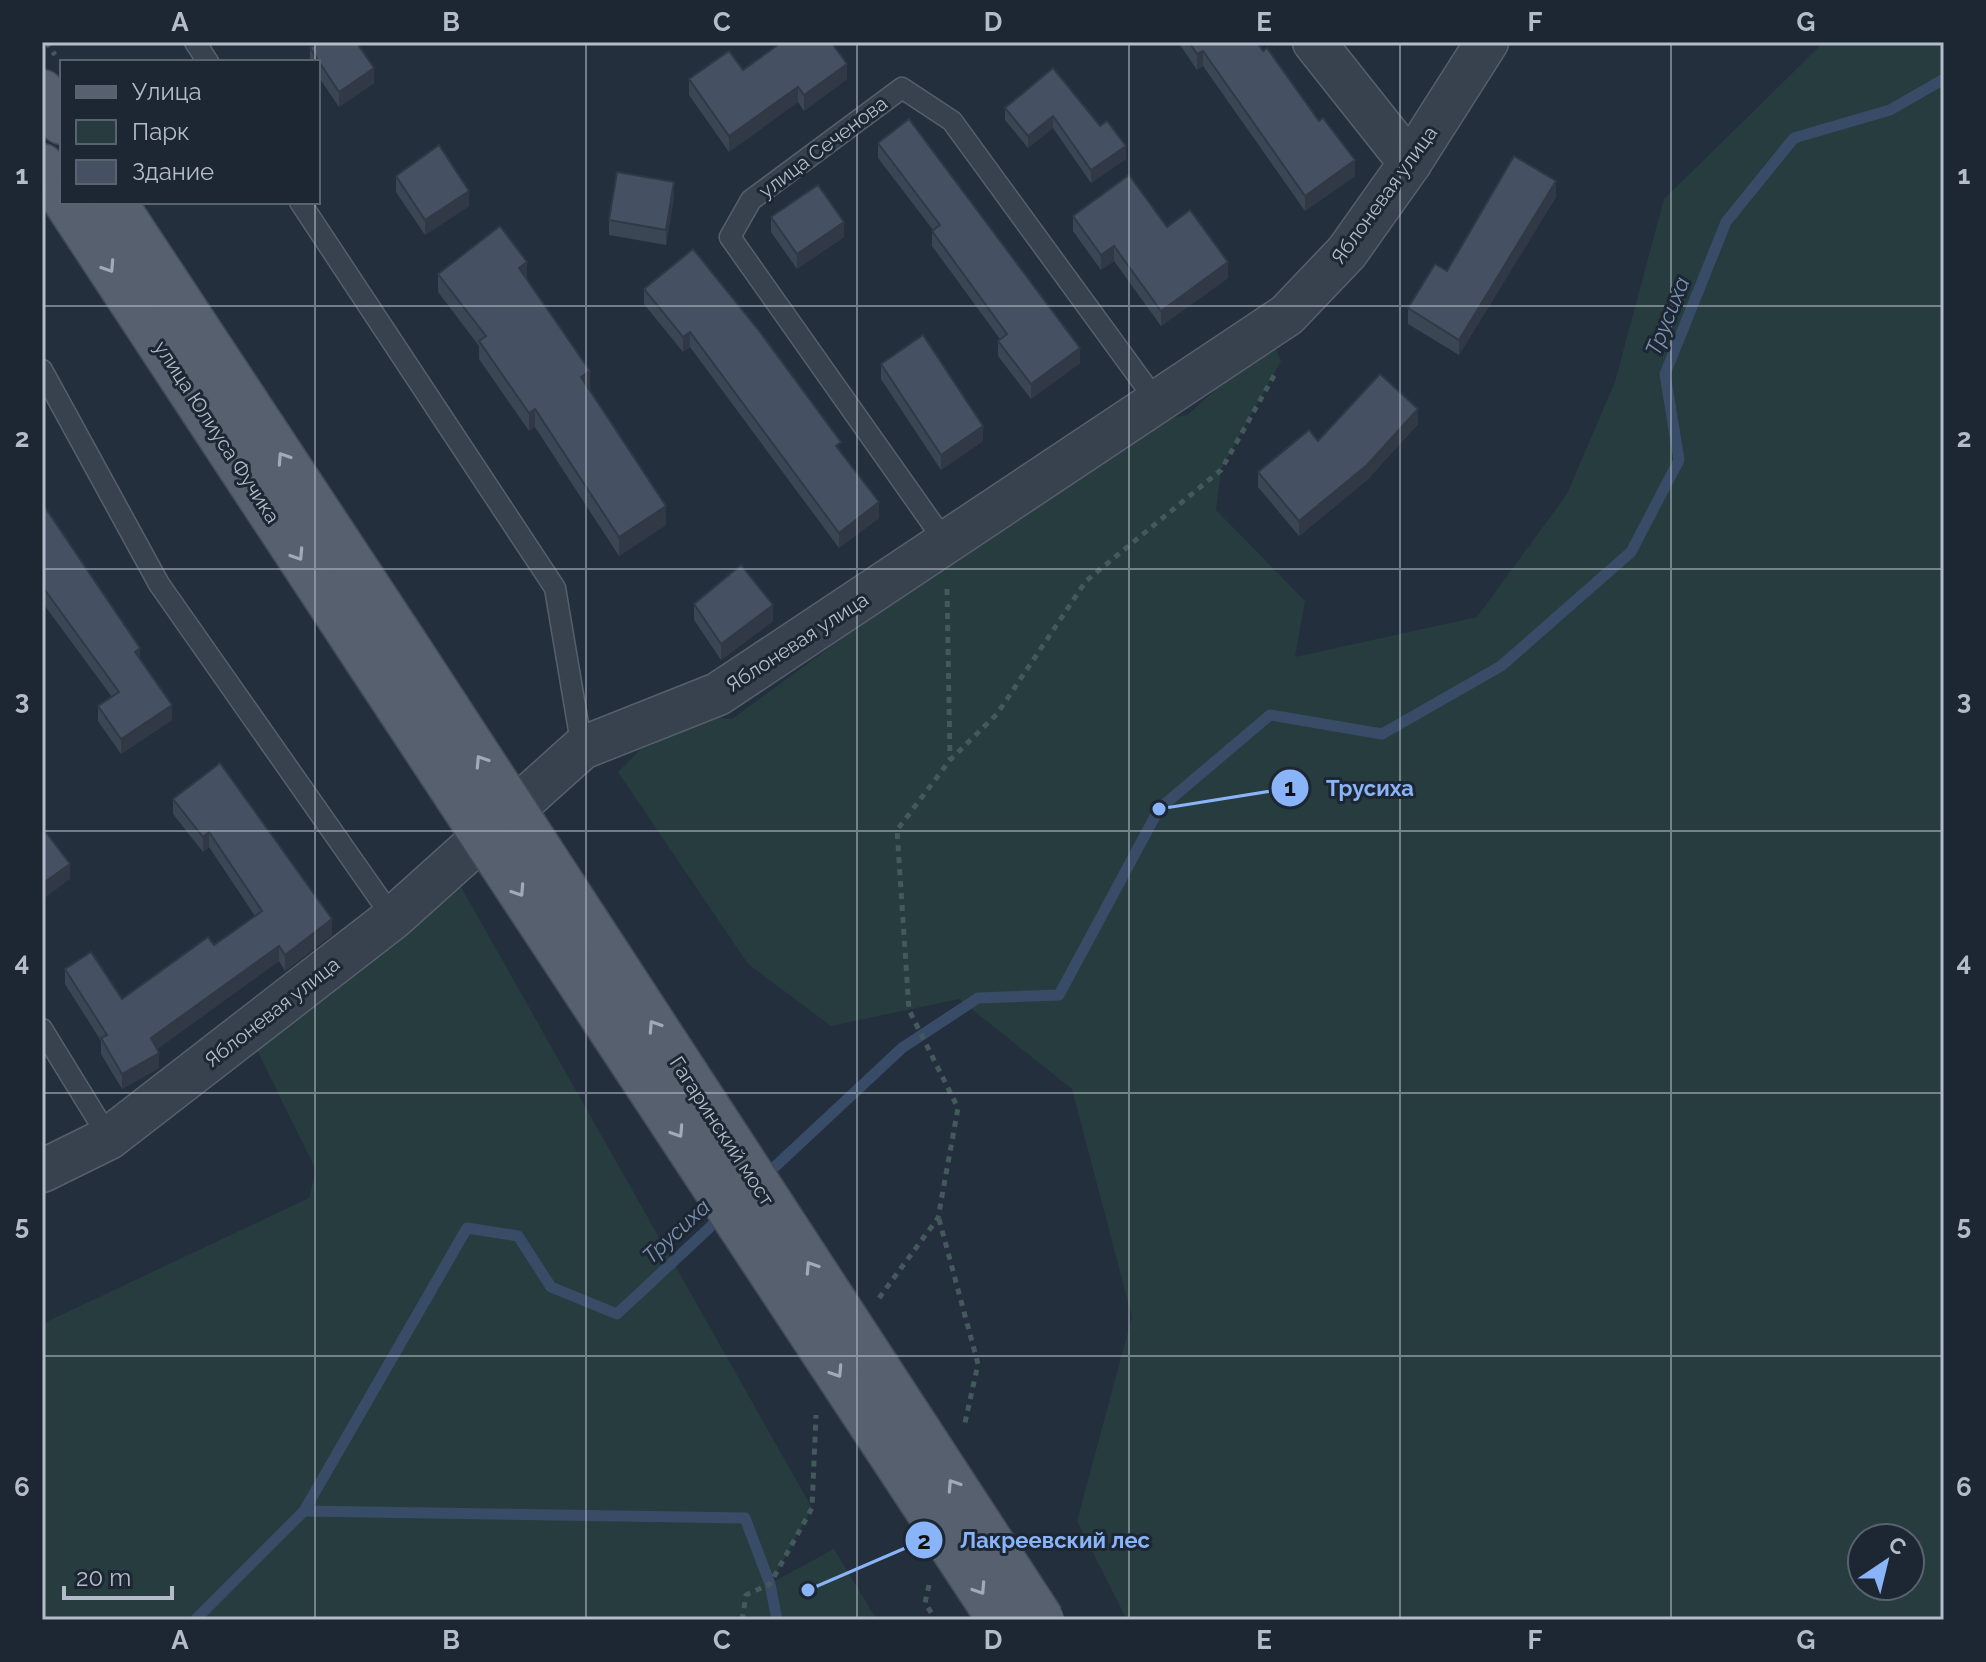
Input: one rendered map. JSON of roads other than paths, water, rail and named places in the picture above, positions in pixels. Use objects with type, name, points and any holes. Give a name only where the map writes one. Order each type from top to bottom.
[{"type":"main road","points":[[42,92],[60,119]]},
{"type":"main road","points":[[42,166],[60,193]]},
{"type":"main road","name":"улица Юлиуса Фучика","points":[[67,204],[386,651]]},
{"type":"main road","name":"улица Юлиуса Фучика","points":[[115,204],[386,651]]},
{"type":"main road","name":"Гагаринский мост","points":[[386,651],[1000,1620]]},
{"type":"main road","name":"Гагаринский мост","points":[[386,651],[1042,1620]]},
{"type":"street","points":[[1314,42],[1410,163]]},
{"type":"street","name":"Яблоневая улица","points":[[42,1171],[109,1138],[393,918],[582,748],[718,694],[1287,315],[1347,252],[1410,163],[1487,42]]},
{"type":"lane","points":[[195,42],[207,60]]},
{"type":"lane","name":"улица Сеченова","points":[[946,543],[730,237],[751,200],[902,88],[952,121],[1157,402]]},
{"type":"lane","points":[[301,204],[555,588],[582,748]]},
{"type":"lane","points":[[42,370],[159,584],[393,918]]},
{"type":"lane","points":[[42,1029],[109,1138]]},
{"type":"waterway","name":"Трусиха","points":[[764,1177],[902,1048],[978,998],[1059,995],[1159,809],[1270,715],[1382,734],[1501,666],[1631,552],[1679,460],[1665,374],[1726,222],[1794,138],[1890,110],[1944,79]]},
{"type":"waterway","name":"Трусиха","points":[[195,1620],[304,1511],[467,1228],[518,1236],[551,1287],[617,1314],[722,1216]]},
{"type":"waterway","points":[[304,1511],[745,1518],[770,1584],[777,1620]]},
{"type":"place","name":"Трусиха","points":[[1159,809]]},
{"type":"place","name":"Лакреевский лес","points":[[808,1590]]}]
